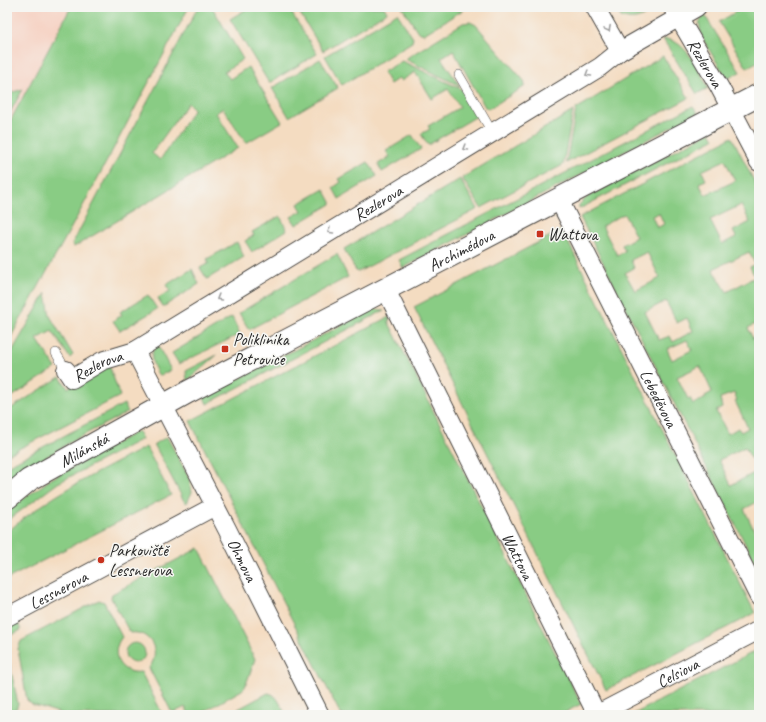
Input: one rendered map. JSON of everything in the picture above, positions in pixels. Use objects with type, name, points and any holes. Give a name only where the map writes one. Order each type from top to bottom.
[{"type":"street","points":[[595,7],[620,51]]},
{"type":"street","name":"Rezlerova","points":[[66,370],[72,379],[102,361],[134,351],[600,67],[675,12],[697,7]]},
{"type":"street","name":"Rezlerova","points":[[675,12],[732,109],[759,162]]},
{"type":"street","name":"Archimédova","points":[[164,406],[759,95]]},
{"type":"street","name":"Lebeděvova","points":[[559,200],[759,597]]},
{"type":"street","name":"Wattova","points":[[386,290],[596,715]]},
{"type":"street","name":"Rezlerova","points":[[134,351],[164,406]]},
{"type":"street","name":"Milánská","points":[[7,498],[29,480],[164,406]]},
{"type":"street","name":"Ohmova","points":[[164,406],[320,715]]},
{"type":"street","name":"Lessnerova","points":[[9,616],[215,506]]},
{"type":"street","name":"Celsiova","points":[[596,715],[759,630]]},
{"type":"lane","points":[[459,75],[492,132]]},
{"type":"lane","points":[[56,353],[66,370]]},
{"type":"shaded area","points":[[7,7],[71,7],[7,127]]},
{"type":"green space","points":[[71,7],[189,7],[77,217],[7,344],[7,127]]},
{"type":"green space","points":[[198,7],[212,7],[243,59],[224,72],[230,79],[248,67],[282,122],[246,143],[223,108],[216,113],[238,148],[74,247],[72,244]],"holes":[[[188,103],[194,109],[160,160],[152,153]]]},
{"type":"green space","points":[[250,7],[288,7],[317,54],[269,83],[230,19]]},
{"type":"green space","points":[[296,7],[384,7],[387,12],[323,51]]},
{"type":"green space","points":[[402,7],[461,7],[463,10],[424,34],[418,32]]},
{"type":"green space","points":[[630,7],[651,7],[642,17],[630,19],[621,17],[619,14]]},
{"type":"green space","points":[[744,7],[759,7],[759,62],[747,68],[719,22]]},
{"type":"green space","points":[[397,13],[413,38],[412,42],[342,85],[325,56]]},
{"type":"green space","points":[[704,14],[740,72],[727,79],[702,38],[699,23]]},
{"type":"green space","points":[[470,22],[476,25],[525,82],[524,87],[488,109],[485,107],[453,50],[441,58],[460,86],[405,59],[463,23]]},
{"type":"green space","points":[[663,39],[671,40],[685,50],[701,73],[708,88],[697,94]]},
{"type":"green space","points":[[663,56],[689,98],[566,163],[576,109]]},
{"type":"green space","points":[[320,59],[338,88],[289,117],[272,88]]},
{"type":"green space","points":[[402,61],[463,90],[477,116],[428,145],[421,134],[430,129],[428,126],[460,107],[448,89],[432,99],[415,72],[401,81],[399,78],[390,84],[383,72]]},
{"type":"green space","points":[[23,89],[7,118],[7,94]]},
{"type":"green space","points":[[693,106],[698,113],[403,268],[399,260]]},
{"type":"green space","points":[[573,111],[563,165],[481,208],[462,178]]},
{"type":"green space","points":[[710,132],[714,139],[579,209],[579,205],[587,197]]},
{"type":"green space","points":[[412,135],[421,149],[382,172],[378,164],[390,157],[386,151]]},
{"type":"green space","points":[[732,137],[759,191],[759,331],[755,324],[748,328],[753,339],[759,337],[759,501],[744,509],[755,532],[759,530],[759,571],[580,217]],"holes":[[[725,160],[735,181],[705,195],[699,183],[706,180],[702,171]],[[741,205],[750,222],[733,231],[736,237],[722,244],[710,220]],[[659,213],[664,224],[657,228],[652,216]],[[624,214],[636,237],[622,245],[625,251],[617,255],[602,226]],[[647,252],[660,278],[635,291],[625,273],[634,268],[631,260]],[[749,252],[755,264],[750,267],[755,277],[727,292],[713,269]],[[666,301],[677,323],[687,318],[693,331],[673,342],[670,336],[659,340],[645,312]],[[687,340],[692,350],[672,360],[667,349]],[[700,366],[712,392],[705,396],[706,398],[693,404],[690,398],[688,399],[677,377]],[[734,393],[737,400],[735,401],[748,428],[741,432],[738,428],[728,434],[716,411],[722,408],[720,398]],[[745,447],[758,471],[731,485],[719,460]]]},
{"type":"green space","points":[[368,162],[377,176],[339,199],[333,188],[341,182],[339,179]]},
{"type":"green space","points":[[460,179],[478,209],[358,272],[356,271],[344,249]]},
{"type":"green space","points":[[324,189],[331,204],[296,225],[291,217],[302,211],[298,204]]},
{"type":"green space","points":[[280,216],[287,230],[252,252],[245,241],[254,235],[252,232]]},
{"type":"green space","points":[[562,230],[755,613],[606,690],[414,307]]},
{"type":"green space","points":[[237,242],[244,257],[207,279],[200,268],[209,263],[207,259]]},
{"type":"green space","points":[[337,254],[348,277],[250,329],[248,328],[239,313]]},
{"type":"green space","points":[[192,269],[199,284],[163,307],[158,298],[170,291],[166,285]]},
{"type":"green space","points":[[46,293],[50,316],[73,355],[70,358],[52,331],[37,339],[56,368],[7,400],[7,360]]},
{"type":"green space","points":[[148,295],[157,309],[120,331],[113,321],[122,315],[120,312]]},
{"type":"green space","points":[[373,309],[385,310],[207,404],[204,397]]},
{"type":"green space","points":[[232,317],[240,334],[179,364],[172,353]]},
{"type":"green space","points":[[389,317],[390,320],[388,321],[581,704],[560,715],[341,715],[190,421]]},
{"type":"green space","points":[[157,344],[171,370],[159,376],[154,368],[152,360],[154,348]]},
{"type":"green space","points":[[217,355],[187,381],[186,371]]},
{"type":"green space","points":[[109,365],[120,396],[7,455],[7,411],[60,377],[68,388],[102,367]]},
{"type":"green space","points":[[124,404],[128,412],[72,441],[7,481],[7,466]]},
{"type":"green space","points":[[138,431],[142,439],[58,483],[7,521],[7,511],[51,479]]},
{"type":"green space","points":[[167,437],[189,478],[192,492],[187,503],[184,501],[154,444]]},
{"type":"green space","points":[[146,447],[171,495],[7,579],[7,532],[39,507],[56,496],[92,475]]},
{"type":"green space","points":[[199,548],[255,659],[245,687],[242,690],[198,715],[190,715],[185,707],[175,712],[171,711],[149,668],[153,662],[154,655],[152,643],[143,635],[130,633],[111,598],[112,594]]},
{"type":"green space","points":[[99,600],[104,602],[122,637],[116,650],[118,662],[127,670],[141,672],[163,715],[66,715],[31,704],[27,700],[18,649],[21,641]]},
{"type":"green space","points":[[15,617],[21,630],[7,637],[7,622]]},
{"type":"green space","points":[[135,643],[142,646],[145,653],[142,660],[135,663],[128,660],[125,653],[128,646]]},
{"type":"green space","points":[[759,649],[759,715],[632,715]]},
{"type":"green space","points":[[7,651],[18,704],[16,709],[7,712]]},
{"type":"green space","points":[[268,693],[277,698],[286,715],[227,715]]},
{"type":"place","name":"Wattova","points":[[540,234]]},
{"type":"place","name":"Poliklinika Petrovice","points":[[225,349]]},
{"type":"place","name":"Parkoviště Lessnerova","points":[[101,560]]}]
